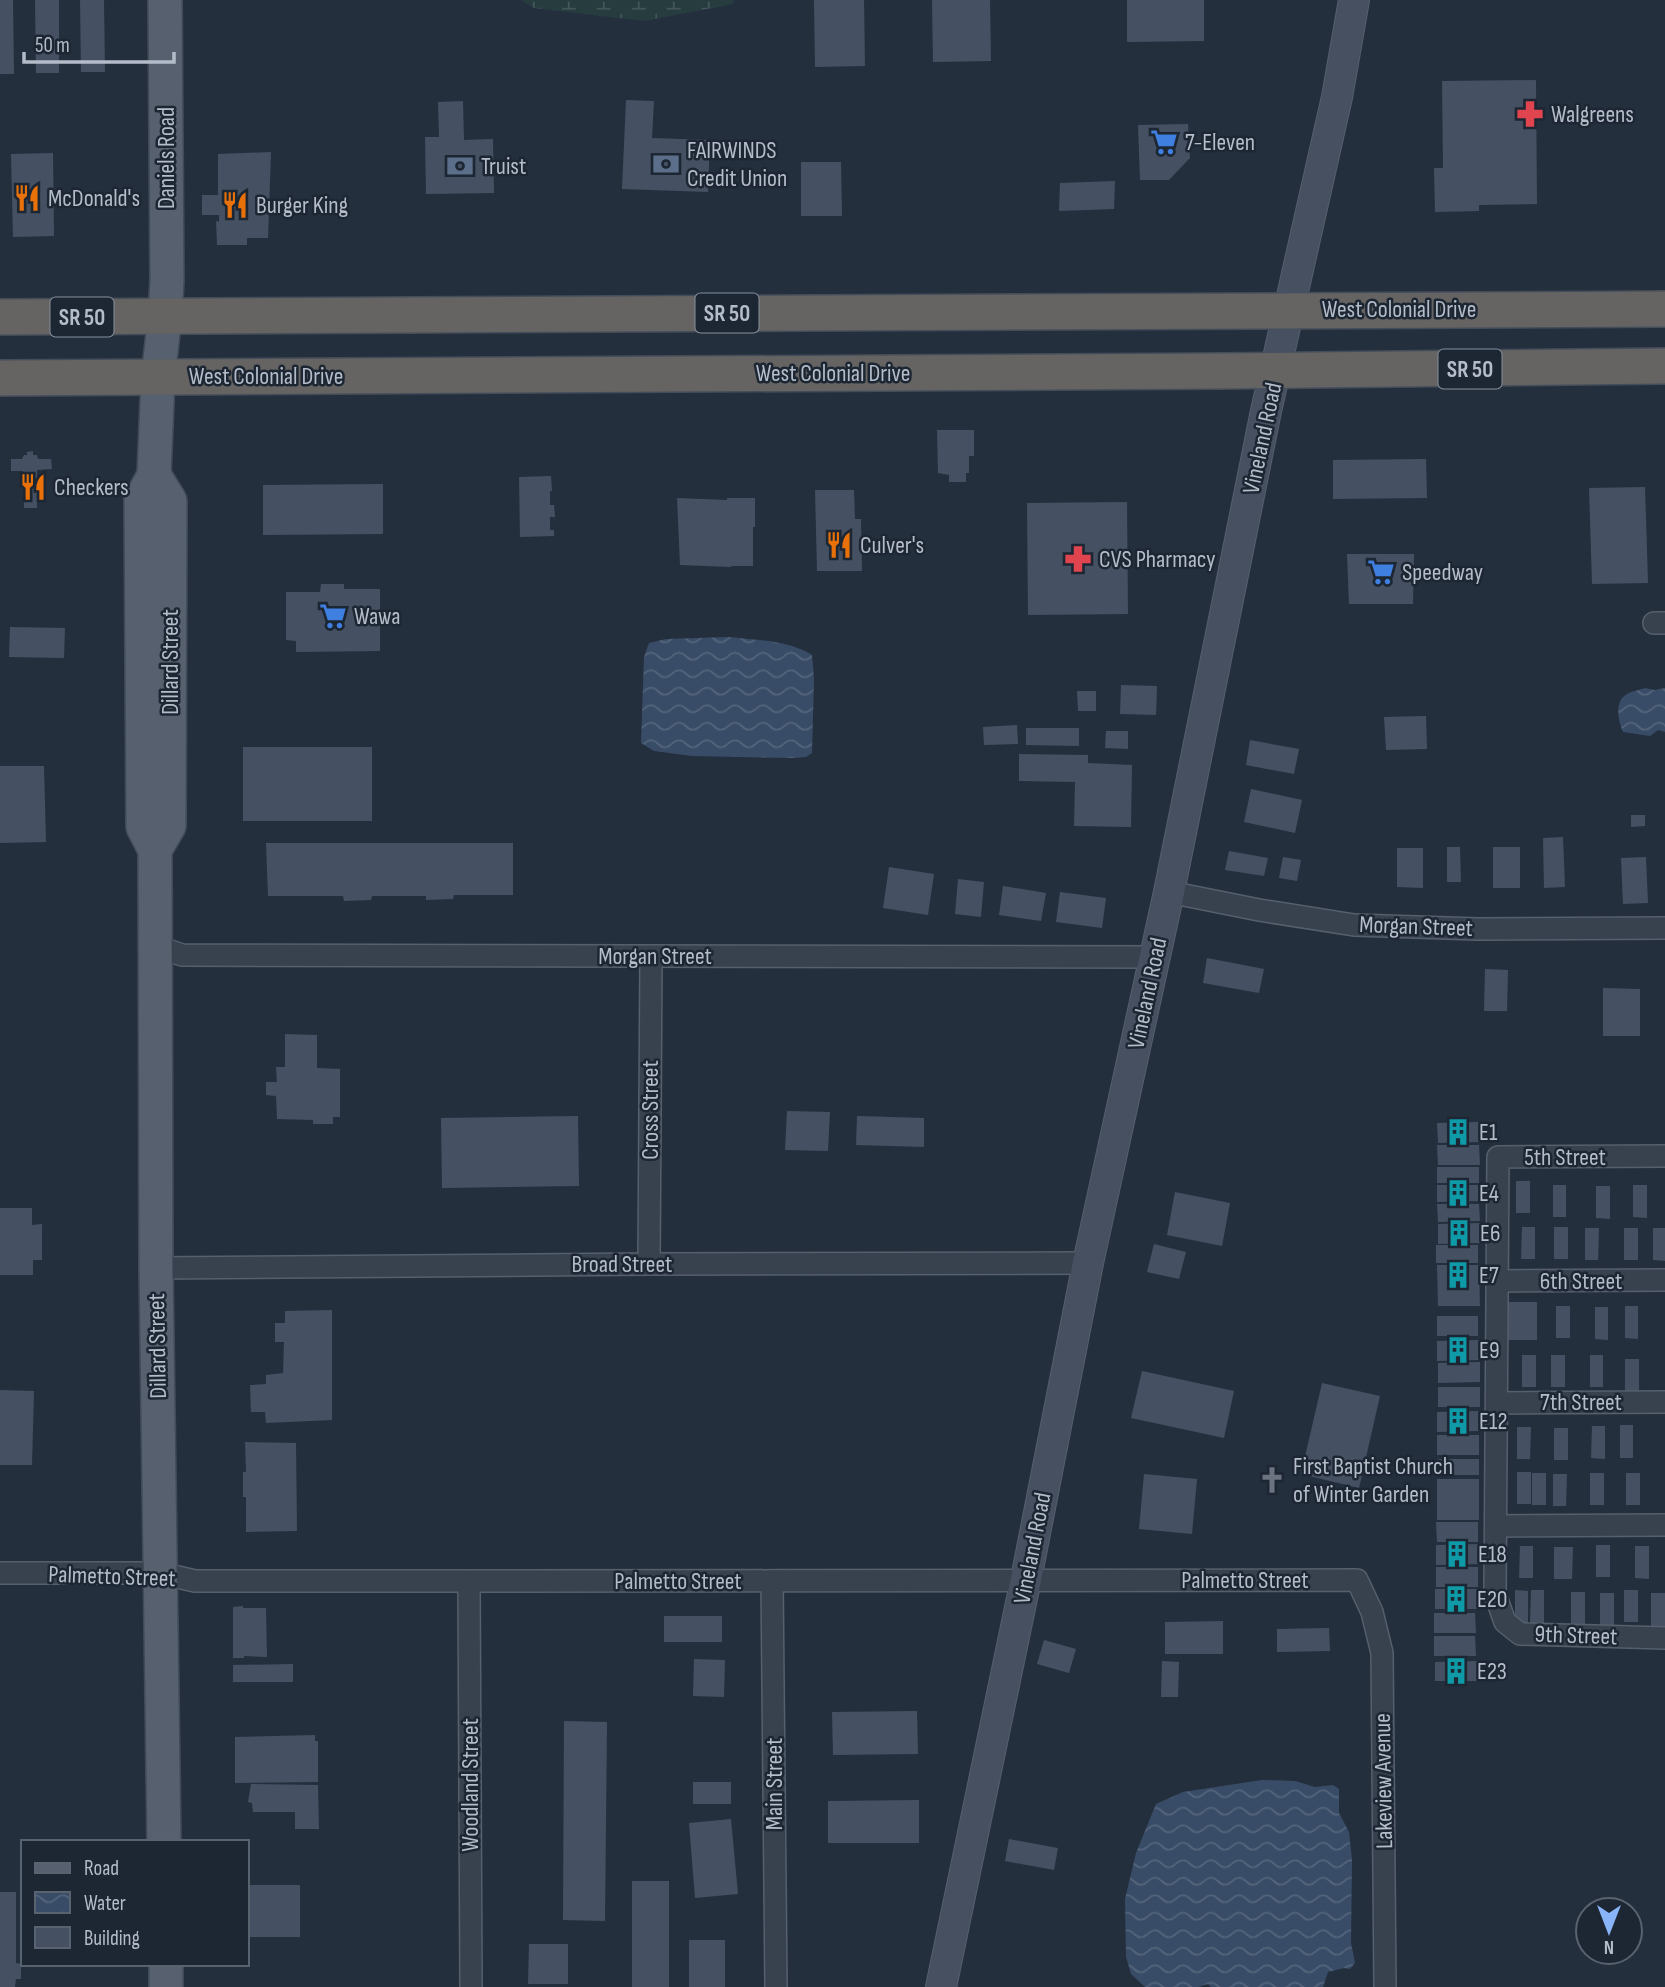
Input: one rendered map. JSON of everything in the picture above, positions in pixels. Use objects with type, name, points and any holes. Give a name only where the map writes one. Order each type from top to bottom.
[{"type":"highway","name":"West Colonial Drive","points":[[0,317],[1665,309]]},
{"type":"highway","name":"West Colonial Drive","points":[[0,378],[1276,371],[1665,366]]},
{"type":"main road","name":"Daniels Road","points":[[164,0],[167,256],[165,316]]},
{"type":"main road","name":"Vineland Road","points":[[941,1987],[1026,1579],[1088,1263],[1169,892],[1289,310],[1337,97],[1354,0]]},
{"type":"main road","name":"Dillard Street","points":[[164,1840],[156,1268],[155,850],[143,827],[141,499],[154,475],[158,377],[165,316]]},
{"type":"main road","points":[[166,1966],[166,1987]]},
{"type":"street","name":"Morgan Street","points":[[1169,892],[1354,925],[1478,929],[1665,928]]},
{"type":"street","name":"Morgan Street","points":[[156,946],[182,955],[1155,957]]},
{"type":"street","name":"Cross Street","points":[[649,1264],[651,956]]},
{"type":"street","name":"5th Street","points":[[1496,1526],[1498,1157],[1665,1156]]},
{"type":"street","name":"Broad Street","points":[[156,1268],[1088,1263]]},
{"type":"street","name":"6th Street","points":[[1497,1281],[1665,1280]]},
{"type":"street","name":"7th Street","points":[[1497,1403],[1665,1402]]},
{"type":"street","points":[[1496,1526],[1665,1525]]},
{"type":"street","name":"9th Street","points":[[1496,1526],[1495,1594],[1505,1622],[1520,1634],[1665,1638]]},
{"type":"street","name":"Palmetto Street","points":[[0,1573],[160,1573],[195,1581],[469,1583],[1026,1579],[1357,1580]]},
{"type":"street","name":"Lakeview Avenue","points":[[1357,1580],[1371,1612],[1382,1653],[1385,1987]]},
{"type":"street","name":"Main Street","points":[[772,1581],[776,1987]]},
{"type":"street","name":"Woodland Street","points":[[469,1583],[471,1987]]},
{"type":"green space","points":[[521,0],[734,0],[733,4],[644,21],[534,8]]},
{"type":"water","points":[[728,637],[793,646],[812,655],[812,753],[806,757],[793,758],[692,756],[654,751],[641,743],[644,657],[649,643],[666,639]]},
{"type":"water","points":[[1645,688],[1665,688],[1665,732],[1658,730],[1650,736],[1623,732],[1619,717],[1620,701],[1627,694]]},
{"type":"water","points":[[1262,1780],[1295,1781],[1315,1787],[1333,1785],[1339,1789],[1339,1813],[1349,1832],[1352,1860],[1351,1943],[1355,1963],[1350,1969],[1328,1972],[1323,1987],[1211,1987],[1208,1984],[1198,1987],[1145,1987],[1131,1974],[1126,1957],[1125,1899],[1136,1853],[1156,1804],[1183,1792]]},
{"type":"building","points":[[0,0],[13,0],[14,74],[0,74]]},
{"type":"building","points":[[35,0],[59,0],[59,73],[36,73]]},
{"type":"building","points":[[80,0],[104,0],[105,72],[81,72]]},
{"type":"building","points":[[814,0],[864,0],[865,66],[815,67]]},
{"type":"building","points":[[932,0],[990,0],[991,61],[933,62]]},
{"type":"building","points":[[1127,0],[1204,0],[1204,41],[1127,42]]},
{"type":"building","name":"Walgreens","points":[[1536,80],[1537,204],[1479,205],[1479,211],[1435,212],[1434,168],[1443,168],[1442,81]]},
{"type":"building","name":"FAIRWINDS Credit Union","points":[[626,100],[654,101],[652,138],[710,140],[708,192],[622,189]]},
{"type":"building","name":"Truist","points":[[463,101],[464,140],[493,139],[494,193],[426,194],[425,137],[439,137],[438,102]]},
{"type":"building","name":"7-Eleven","points":[[1188,124],[1190,158],[1169,180],[1140,180],[1138,125]]},
{"type":"building","name":"Burger King","points":[[271,152],[268,238],[247,238],[247,245],[217,245],[216,221],[219,222],[219,215],[202,215],[202,195],[218,195],[218,154]]},
{"type":"building","points":[[53,153],[54,236],[13,237],[11,154]]},
{"type":"building","points":[[801,162],[841,162],[842,216],[801,216]]},
{"type":"building","points":[[1115,181],[1114,209],[1059,211],[1060,183]]},
{"type":"building","points":[[937,430],[974,430],[974,456],[969,456],[966,482],[949,482],[949,475],[938,473]]},
{"type":"building","points":[[33,451],[33,455],[37,455],[38,459],[51,459],[52,469],[37,470],[37,508],[24,508],[23,471],[11,471],[11,459],[22,459],[27,452]]},
{"type":"building","points":[[1426,459],[1427,498],[1333,499],[1333,460]]},
{"type":"building","points":[[551,476],[550,505],[554,505],[555,517],[550,517],[550,530],[554,530],[554,536],[520,537],[519,477]]},
{"type":"building","name":"Wawa","points":[[383,484],[383,534],[263,535],[263,485]]},
{"type":"building","points":[[1645,487],[1648,583],[1592,584],[1589,488]]},
{"type":"building","name":"Culver's","points":[[815,490],[854,490],[855,519],[861,519],[862,571],[817,571]]},
{"type":"building","points":[[677,498],[755,498],[753,566],[680,565]]},
{"type":"building","name":"CVS Pharmacy","points":[[1127,502],[1128,614],[1028,615],[1027,503]]},
{"type":"building","points":[[1347,554],[1414,554],[1413,604],[1349,604]]},
{"type":"building","name":"Wawa","points":[[321,584],[344,584],[344,589],[380,589],[380,651],[296,652],[296,641],[286,640],[286,592],[320,592]]},
{"type":"building","points":[[10,627],[65,628],[64,658],[9,657]]},
{"type":"building","points":[[1121,685],[1157,686],[1156,715],[1120,714]]},
{"type":"building","points":[[1077,691],[1096,691],[1096,711],[1078,711]]},
{"type":"building","points":[[1426,716],[1427,749],[1386,750],[1384,717]]},
{"type":"building","points":[[1017,725],[1018,744],[984,745],[983,727]]},
{"type":"building","points":[[1026,728],[1079,728],[1079,746],[1026,745]]},
{"type":"building","points":[[1106,731],[1128,731],[1128,749],[1105,748]]},
{"type":"building","points":[[1250,740],[1299,749],[1294,774],[1246,765]]},
{"type":"building","points":[[243,747],[372,747],[372,821],[243,821]]},
{"type":"building","points":[[1019,754],[1088,755],[1088,763],[1132,765],[1131,827],[1074,826],[1075,782],[1019,781]]},
{"type":"building","points":[[0,766],[44,766],[46,842],[0,843]]},
{"type":"building","points":[[1251,789],[1302,800],[1295,833],[1244,822]]},
{"type":"building","points":[[1631,815],[1645,815],[1645,826],[1631,827]]},
{"type":"building","points":[[1563,837],[1565,887],[1544,888],[1543,838]]},
{"type":"building","points":[[266,843],[513,843],[513,895],[454,895],[453,899],[426,900],[426,896],[372,896],[371,900],[344,901],[343,896],[268,896]]},
{"type":"building","points":[[1447,847],[1460,847],[1461,882],[1447,882]]},
{"type":"building","points":[[1493,847],[1520,847],[1520,888],[1493,888]]},
{"type":"building","points":[[1397,848],[1423,848],[1423,888],[1397,887]]},
{"type":"building","points":[[1229,851],[1268,858],[1264,876],[1225,870]]},
{"type":"building","points":[[1283,857],[1301,860],[1297,881],[1279,878]]},
{"type":"building","points":[[1646,857],[1648,903],[1623,904],[1621,858]]},
{"type":"building","points":[[889,867],[934,874],[928,915],[883,908]]},
{"type":"building","points":[[958,879],[984,882],[981,917],[955,914]]},
{"type":"building","points":[[1003,886],[1046,893],[1041,921],[999,915]]},
{"type":"building","points":[[1060,892],[1106,898],[1102,928],[1056,922]]},
{"type":"building","points":[[1207,958],[1264,969],[1259,993],[1203,983]]},
{"type":"building","points":[[1485,969],[1508,970],[1507,1011],[1484,1011]]},
{"type":"building","points":[[1603,988],[1640,989],[1640,1036],[1603,1036]]},
{"type":"building","points":[[285,1034],[317,1035],[317,1068],[340,1069],[340,1117],[333,1117],[333,1124],[313,1124],[313,1120],[277,1119],[276,1096],[266,1095],[266,1082],[277,1082],[276,1067],[285,1067]]},
{"type":"building","points":[[787,1111],[830,1112],[828,1151],[785,1150]]},
{"type":"building","points":[[578,1116],[579,1186],[442,1188],[441,1118]]},
{"type":"building","points":[[857,1116],[924,1118],[924,1147],[856,1145]]},
{"type":"building","name":"E1","points":[[1479,1122],[1480,1142],[1438,1143],[1437,1123]]},
{"type":"building","points":[[1437,1145],[1479,1145],[1480,1165],[1438,1165]]},
{"type":"building","points":[[1437,1167],[1479,1167],[1479,1183],[1437,1183]]},
{"type":"building","points":[[1516,1181],[1530,1181],[1530,1213],[1516,1213]]},
{"type":"building","name":"E4","points":[[1437,1185],[1479,1185],[1479,1201],[1437,1202]]},
{"type":"building","points":[[1553,1185],[1566,1185],[1566,1217],[1553,1217]]},
{"type":"building","points":[[1633,1185],[1647,1185],[1647,1218],[1633,1217]]},
{"type":"building","points":[[1596,1186],[1610,1186],[1610,1219],[1596,1218]]},
{"type":"building","points":[[1175,1192],[1230,1203],[1222,1246],[1167,1235]]},
{"type":"building","points":[[1437,1204],[1479,1204],[1480,1221],[1438,1222]]},
{"type":"building","points":[[0,1208],[32,1208],[32,1225],[42,1224],[42,1260],[33,1260],[33,1275],[0,1275]]},
{"type":"building","name":"E6","points":[[1480,1223],[1480,1243],[1438,1244],[1438,1224]]},
{"type":"building","points":[[1522,1227],[1535,1227],[1535,1259],[1521,1259]]},
{"type":"building","points":[[1554,1227],[1568,1227],[1568,1259],[1554,1259]]},
{"type":"building","points":[[1585,1228],[1599,1228],[1598,1260],[1585,1260]]},
{"type":"building","points":[[1624,1228],[1638,1228],[1638,1260],[1624,1260]]},
{"type":"building","points":[[1653,1228],[1665,1228],[1665,1261],[1653,1260]]},
{"type":"building","points":[[1154,1244],[1186,1252],[1179,1279],[1147,1272]]},
{"type":"building","name":"E7","points":[[1436,1245],[1478,1245],[1478,1263],[1436,1263]]},
{"type":"building","points":[[1437,1265],[1479,1265],[1480,1306],[1438,1306]]},
{"type":"building","points":[[1507,1302],[1537,1302],[1537,1340],[1507,1340]]},
{"type":"building","points":[[1556,1306],[1570,1306],[1570,1338],[1556,1338]]},
{"type":"building","points":[[1625,1306],[1638,1306],[1638,1339],[1625,1338]]},
{"type":"building","points":[[1595,1307],[1608,1307],[1608,1340],[1595,1339]]},
{"type":"building","points":[[332,1310],[332,1420],[266,1423],[265,1412],[251,1412],[250,1385],[266,1384],[266,1375],[283,1373],[284,1342],[275,1342],[275,1323],[285,1323],[285,1311]]},
{"type":"building","points":[[1437,1316],[1478,1316],[1478,1336],[1437,1336]]},
{"type":"building","name":"E9","points":[[1479,1340],[1479,1360],[1437,1361],[1437,1341]]},
{"type":"building","points":[[1522,1355],[1536,1355],[1536,1387],[1522,1387]]},
{"type":"building","points":[[1551,1355],[1565,1355],[1565,1387],[1551,1387]]},
{"type":"building","points":[[1590,1355],[1603,1355],[1603,1387],[1590,1387]]},
{"type":"building","points":[[1625,1359],[1639,1359],[1639,1391],[1625,1391]]},
{"type":"building","points":[[1480,1362],[1480,1382],[1438,1383],[1438,1363]]},
{"type":"building","points":[[1142,1371],[1234,1391],[1224,1438],[1131,1418]]},
{"type":"building","points":[[1322,1383],[1380,1396],[1359,1488],[1301,1474]]},
{"type":"building","points":[[1438,1387],[1480,1387],[1480,1407],[1438,1407]]},
{"type":"building","points":[[0,1390],[34,1391],[32,1465],[0,1465]]},
{"type":"building","name":"E12","points":[[1479,1411],[1479,1431],[1437,1432],[1437,1412]]},
{"type":"building","points":[[1620,1425],[1633,1425],[1633,1458],[1620,1458]]},
{"type":"building","points":[[1592,1426],[1605,1426],[1605,1459],[1591,1458]]},
{"type":"building","points":[[1517,1427],[1531,1427],[1530,1459],[1517,1459]]},
{"type":"building","points":[[1554,1428],[1568,1428],[1568,1460],[1554,1460]]},
{"type":"building","points":[[1437,1435],[1479,1435],[1479,1455],[1437,1455]]},
{"type":"building","points":[[245,1442],[296,1443],[297,1531],[246,1532],[246,1497],[243,1497]]},
{"type":"building","points":[[1437,1459],[1479,1459],[1479,1475],[1437,1475]]},
{"type":"building","points":[[1517,1472],[1531,1472],[1531,1504],[1517,1504]]},
{"type":"building","points":[[1532,1473],[1546,1473],[1546,1505],[1532,1505]]},
{"type":"building","points":[[1590,1473],[1604,1473],[1604,1505],[1590,1505]]},
{"type":"building","points":[[1626,1473],[1640,1473],[1640,1505],[1626,1505]]},
{"type":"building","points":[[1144,1474],[1197,1479],[1192,1534],[1139,1529]]},
{"type":"building","points":[[1553,1474],[1567,1474],[1566,1506],[1553,1506]]},
{"type":"building","points":[[1437,1479],[1479,1479],[1479,1520],[1437,1520]]},
{"type":"building","points":[[1436,1522],[1478,1522],[1478,1542],[1437,1542]]},
{"type":"building","name":"E18","points":[[1478,1544],[1478,1564],[1436,1565],[1436,1545]]},
{"type":"building","points":[[1596,1545],[1610,1545],[1610,1577],[1596,1577]]},
{"type":"building","points":[[1520,1546],[1533,1546],[1533,1578],[1519,1578]]},
{"type":"building","points":[[1635,1546],[1649,1546],[1649,1579],[1635,1578]]},
{"type":"building","points":[[1554,1547],[1573,1547],[1572,1579],[1554,1579]]},
{"type":"building","points":[[1436,1567],[1478,1567],[1478,1587],[1436,1587]]},
{"type":"building","name":"E20","points":[[1435,1589],[1477,1589],[1477,1609],[1435,1609]]},
{"type":"building","points":[[1515,1590],[1528,1591],[1528,1623],[1515,1623]]},
{"type":"building","points":[[1531,1590],[1544,1590],[1544,1623],[1530,1623]]},
{"type":"building","points":[[1624,1590],[1638,1590],[1638,1622],[1624,1622]]},
{"type":"building","points":[[1571,1592],[1585,1592],[1585,1624],[1571,1624]]},
{"type":"building","points":[[1600,1593],[1614,1593],[1614,1625],[1600,1625]]},
{"type":"building","points":[[1651,1593],[1665,1593],[1665,1626],[1651,1626]]},
{"type":"building","points":[[233,1607],[266,1608],[267,1657],[233,1658]]},
{"type":"building","points":[[1434,1613],[1475,1613],[1476,1633],[1434,1633]]},
{"type":"building","points":[[664,1616],[722,1616],[722,1642],[664,1642]]},
{"type":"building","points":[[1223,1621],[1223,1654],[1165,1654],[1165,1622]]},
{"type":"building","points":[[1329,1628],[1330,1651],[1277,1652],[1277,1629]]},
{"type":"building","points":[[1434,1636],[1475,1636],[1476,1656],[1434,1656]]},
{"type":"building","points":[[1044,1640],[1076,1649],[1069,1673],[1037,1664]]},
{"type":"building","points":[[694,1659],[725,1660],[724,1697],[693,1696]]},
{"type":"building","points":[[1162,1661],[1179,1662],[1178,1697],[1161,1697]]},
{"type":"building","name":"E23","points":[[1477,1661],[1477,1681],[1435,1681],[1435,1662]]},
{"type":"building","points":[[293,1664],[293,1682],[233,1682],[233,1665]]},
{"type":"building","points":[[917,1711],[918,1754],[833,1755],[832,1712]]},
{"type":"building","points":[[564,1721],[607,1722],[605,1921],[563,1920]]},
{"type":"building","points":[[315,1735],[315,1741],[318,1741],[318,1782],[235,1783],[235,1737]]},
{"type":"building","points":[[693,1782],[731,1782],[731,1804],[693,1804]]},
{"type":"building","points":[[251,1784],[318,1785],[319,1829],[295,1829],[295,1812],[253,1812],[252,1803],[248,1802]]},
{"type":"building","points":[[919,1800],[919,1843],[828,1843],[828,1801]]},
{"type":"building","points":[[731,1819],[738,1894],[695,1898],[689,1823]]},
{"type":"building","points":[[1009,1839],[1058,1848],[1054,1870],[1005,1861]]},
{"type":"building","points":[[632,1881],[669,1881],[669,1987],[632,1987]]},
{"type":"building","points":[[248,1885],[300,1885],[300,1937],[248,1937]]},
{"type":"building","points":[[0,1892],[16,1892],[16,1963],[21,1964],[21,1979],[16,1979],[15,1987],[0,1987]]},
{"type":"building","points":[[689,1940],[725,1940],[725,1987],[689,1987]]},
{"type":"building","points":[[529,1944],[568,1944],[568,1984],[528,1984]]},
{"type":"place","name":"Walgreens","points":[[1530,114]]},
{"type":"place","name":"7-Eleven","points":[[1164,142]]},
{"type":"place","name":"FAIRWINDS Credit Union","points":[[666,164]]},
{"type":"place","name":"Truist","points":[[460,166]]},
{"type":"place","name":"McDonald's","points":[[27,198]]},
{"type":"place","name":"Burger King","points":[[235,205]]},
{"type":"place","name":"Checkers","points":[[33,487]]},
{"type":"place","name":"Culver's","points":[[839,545]]},
{"type":"place","name":"CVS Pharmacy","points":[[1078,559]]},
{"type":"place","name":"Speedway","points":[[1381,572]]},
{"type":"place","name":"Wawa","points":[[333,616]]},
{"type":"place","name":"E1","points":[[1458,1132]]},
{"type":"place","name":"E4","points":[[1458,1193]]},
{"type":"place","name":"E6","points":[[1459,1233]]},
{"type":"place","name":"E7","points":[[1458,1275]]},
{"type":"place","name":"E9","points":[[1458,1350]]},
{"type":"place","name":"E12","points":[[1458,1421]]},
{"type":"place","name":"First Baptist Church of Winter Garden","points":[[1272,1480]]},
{"type":"place","name":"E18","points":[[1457,1554]]},
{"type":"place","name":"E20","points":[[1456,1599]]},
{"type":"place","name":"E23","points":[[1456,1671]]}]
